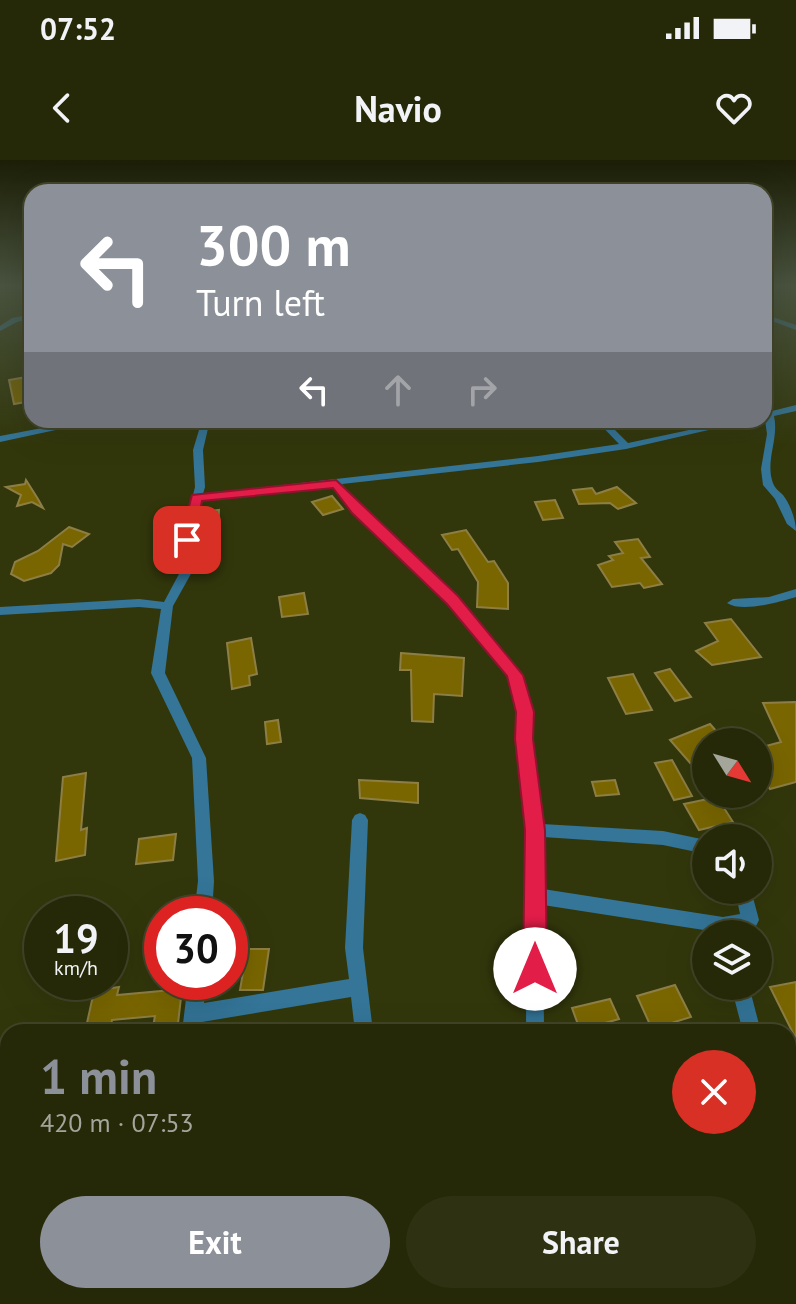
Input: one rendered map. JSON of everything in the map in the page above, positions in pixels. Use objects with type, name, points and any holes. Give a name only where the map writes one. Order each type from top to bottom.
[{"type":"street","points":[[772,414],[796,408]]},
{"type":"street","points":[[772,426],[775,431],[767,455],[768,485],[780,497],[786,518],[796,528]]},
{"type":"street","points":[[0,439],[57,428]]},
{"type":"street","points":[[204,428],[198,450],[200,487],[187,540],[186,572],[167,606],[158,673],[199,758],[205,896]]},
{"type":"street","points":[[608,428],[626,446]]},
{"type":"street","points":[[196,498],[626,446],[710,428]]},
{"type":"street","points":[[336,483],[357,510],[452,600],[515,675],[525,712],[524,739],[535,830],[535,1024]]},
{"type":"street","points":[[733,603],[769,601],[796,593]]},
{"type":"street","points":[[0,611],[139,603],[167,606]]},
{"type":"street","points":[[360,820],[354,948],[363,1024]]},
{"type":"street","points":[[535,830],[663,838],[692,844]]},
{"type":"street","points":[[535,896],[692,923]]},
{"type":"street","points":[[195,1000],[193,1023],[357,988]]},
{"type":"street","points":[[744,1000],[750,1024]]},
{"type":"building","points":[[24,377],[24,402],[14,404],[9,380]]},
{"type":"building","points":[[26,480],[43,508],[32,502],[17,506],[21,495],[6,487],[25,484]]},
{"type":"building","points":[[617,487],[636,503],[618,509],[610,503],[579,504],[573,490],[592,488],[596,494]]},
{"type":"building","points":[[332,496],[343,509],[323,515],[312,502]]},
{"type":"building","points":[[555,500],[563,518],[543,520],[535,502]]},
{"type":"building","points":[[219,510],[218,531],[197,533],[202,512]]},
{"type":"building","points":[[69,527],[89,534],[72,547],[63,544],[59,565],[51,573],[24,581],[11,574],[15,562],[38,551]]},
{"type":"building","points":[[466,530],[488,562],[494,561],[508,583],[508,609],[477,607],[478,582],[458,549],[452,550],[442,535]]},
{"type":"building","points":[[638,539],[650,557],[641,558],[662,584],[644,588],[640,583],[612,587],[598,565],[613,560],[609,556],[623,553],[615,542]]},
{"type":"building","points":[[304,593],[308,614],[282,617],[279,597]]},
{"type":"building","points":[[731,619],[761,657],[712,665],[696,651],[718,641],[705,623]]},
{"type":"building","points":[[251,638],[257,674],[249,676],[250,685],[232,689],[227,643]]},
{"type":"building","points":[[401,653],[464,658],[462,696],[434,694],[433,722],[412,721],[411,670],[400,670]]},
{"type":"building","points":[[670,669],[691,697],[675,701],[655,673]]},
{"type":"building","points":[[633,674],[652,710],[626,714],[608,678]]},
{"type":"building","points":[[796,702],[796,782],[772,788],[772,744],[781,742],[763,703]]},
{"type":"building","points":[[278,720],[281,742],[267,744],[265,722]]},
{"type":"building","points":[[692,731],[692,764],[691,764],[670,740]]},
{"type":"building","points":[[672,760],[692,796],[674,800],[655,763]]},
{"type":"building","points":[[86,773],[81,830],[87,828],[85,855],[56,861],[63,777]]},
{"type":"building","points":[[359,780],[418,783],[418,803],[360,798]]},
{"type":"building","points":[[615,780],[619,794],[596,796],[592,782]]},
{"type":"building","points":[[692,802],[692,808],[724,808],[733,822],[696,824],[684,804]]},
{"type":"building","points":[[176,834],[173,860],[136,864],[139,839]]},
{"type":"building","points":[[248,949],[269,949],[263,990],[248,990]]},
{"type":"building","points":[[796,982],[796,1024],[788,1024],[772,987]]},
{"type":"building","points":[[675,985],[691,1017],[668,1024],[650,1024],[637,996]]},
{"type":"building","points":[[144,993],[144,1000],[181,1000],[178,1024],[154,1024],[155,1016],[112,1020],[111,1024],[87,1024],[92,1000],[128,1000],[128,994]]},
{"type":"building","points":[[610,999],[619,1019],[601,1024],[578,1024],[572,1008]]},
{"type":"route","points":[[187,540],[196,498],[336,483],[357,510],[452,600],[502,656],[515,675],[525,712],[524,739],[535,830],[535,969]]}]
